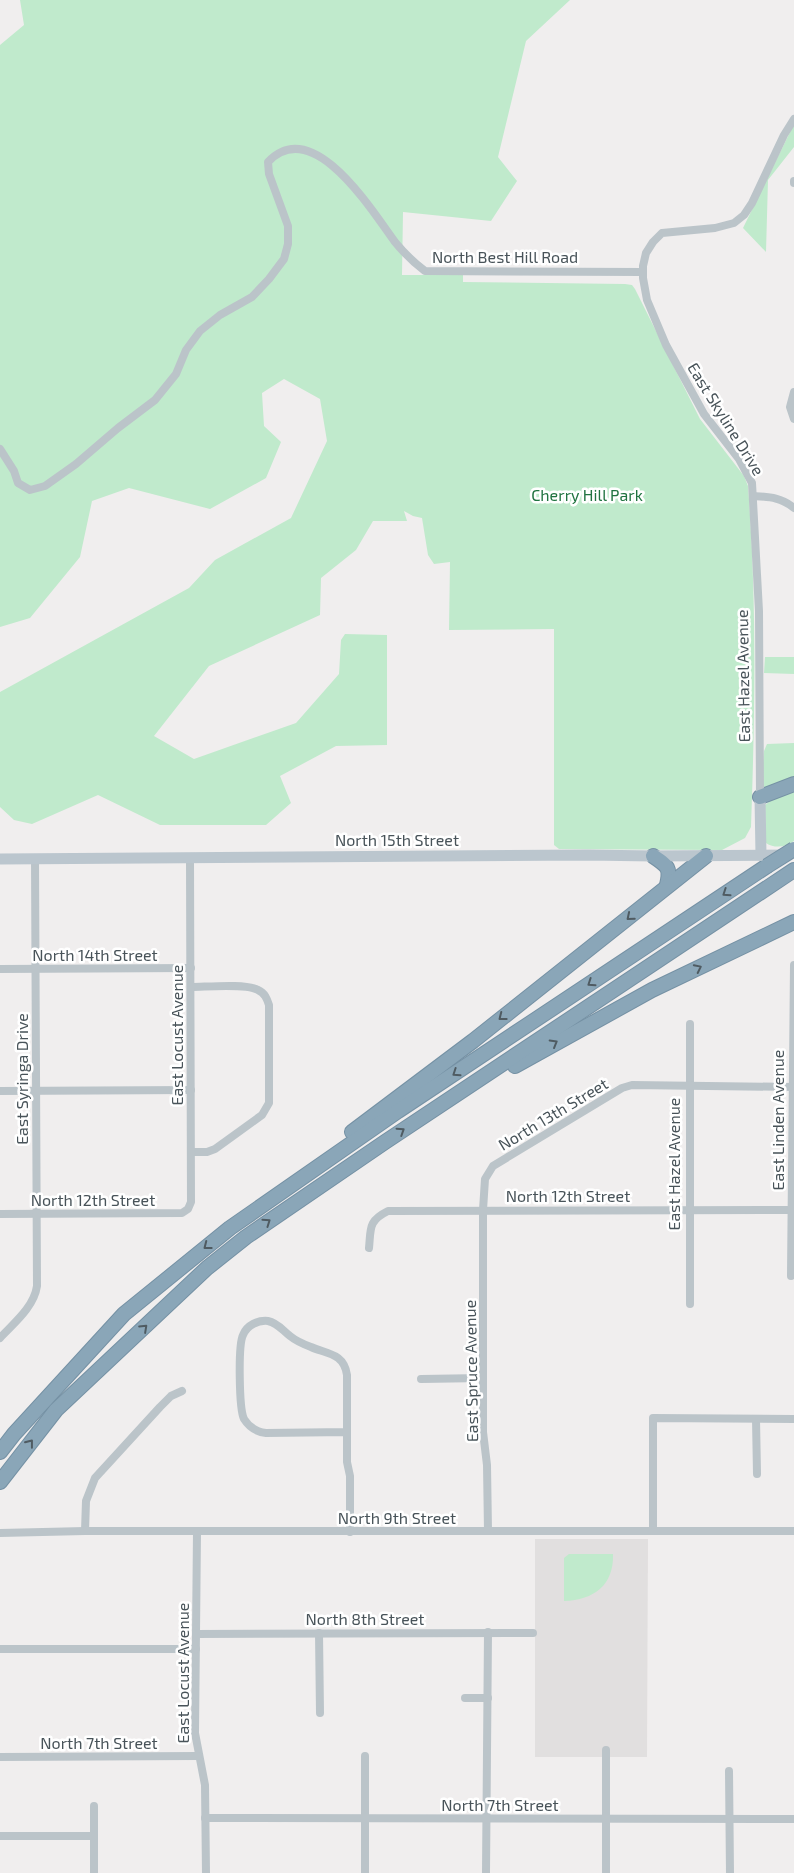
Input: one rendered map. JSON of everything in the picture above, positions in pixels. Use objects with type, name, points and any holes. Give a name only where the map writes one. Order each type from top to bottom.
[{"type":"highway","points":[[760,797],[794,784]]},
{"type":"highway","points":[[0,1452],[14,1434],[124,1314],[201,1250],[277,1194],[764,861],[794,849]]},
{"type":"highway","points":[[653,856],[667,867],[669,875],[667,885]]},
{"type":"highway","points":[[277,1194],[356,1129],[480,1035],[706,856]]},
{"type":"highway","points":[[0,1482],[56,1410],[207,1268],[246,1237],[794,870]]},
{"type":"highway","points":[[450,1099],[509,1069],[652,990],[794,922]]},
{"type":"main road","name":"East Hazel Avenue","points":[[760,797],[764,861]]},
{"type":"main road","name":"North 15th Street","points":[[0,859],[190,859],[588,854],[706,856],[764,861],[794,855]]},
{"type":"street","name":"East Skyline Drive","points":[[753,496],[752,483],[746,470],[704,414],[666,344],[647,300],[643,272],[646,252],[662,233],[715,228],[734,223],[744,215],[752,203],[784,135],[794,119]]},
{"type":"street","name":"North Best Hill Road","points":[[0,449],[14,471],[18,483],[30,490],[45,486],[76,464],[118,428],[155,400],[176,374],[186,350],[200,331],[220,315],[252,297],[284,260],[288,244],[288,226],[269,174],[268,162],[276,153],[286,149],[298,149],[322,157],[357,189],[412,262],[425,271],[643,272]]},
{"type":"street","points":[[794,392],[790,407],[794,419]]},
{"type":"street","points":[[753,496],[785,500],[794,508]]},
{"type":"street","name":"East Hazel Avenue","points":[[753,496],[758,610],[760,797]]},
{"type":"street","name":"East Syringa Drive","points":[[0,1338],[29,1306],[34,1298],[37,1286],[35,859]]},
{"type":"street","name":"East Locust Avenue","points":[[186,1211],[190,1202],[191,1152],[190,859]]},
{"type":"street","name":"East Linden Avenue","points":[[792,1276],[794,965]]},
{"type":"street","name":"North 14th Street","points":[[0,969],[191,968]]},
{"type":"street","points":[[191,987],[249,987],[262,992],[269,1006],[268,1108],[257,1120],[215,1149],[207,1152],[191,1152]]},
{"type":"street","name":"East Hazel Avenue","points":[[690,1024],[690,1304]]},
{"type":"street","name":"North 13th Street","points":[[483,1210],[485,1179],[493,1166],[622,1088],[632,1085],[793,1087]]},
{"type":"street","points":[[0,1091],[191,1090]]},
{"type":"street","name":"East Spruce Avenue","points":[[483,1210],[483,1432],[487,1465],[488,1531]]},
{"type":"street","name":"North 12th Street","points":[[369,1248],[371,1228],[375,1218],[388,1211],[793,1210]]},
{"type":"street","name":"North 12th Street","points":[[0,1214],[182,1213],[186,1211]]},
{"type":"street","points":[[347,1432],[266,1433],[256,1430],[245,1421],[241,1409],[241,1349],[244,1332],[251,1325],[261,1321],[271,1322],[278,1325],[290,1337],[302,1344],[331,1353],[342,1360],[347,1375],[347,1432],[347,1462],[350,1476],[350,1532]]},
{"type":"street","points":[[421,1378],[483,1378]]},
{"type":"street","points":[[85,1531],[86,1501],[95,1478],[160,1407],[171,1396],[182,1391]]},
{"type":"street","points":[[653,1532],[653,1418],[794,1419]]},
{"type":"street","points":[[756,1419],[757,1474]]},
{"type":"street","name":"North 9th Street","points":[[0,1533],[85,1531],[794,1532]]},
{"type":"street","name":"East Locust Avenue","points":[[197,1532],[195,1733],[205,1785],[206,1873]]},
{"type":"street","points":[[486,1873],[488,1632]]},
{"type":"street","name":"North 8th Street","points":[[196,1634],[533,1632]]},
{"type":"street","points":[[319,1633],[320,1713]]},
{"type":"street","points":[[0,1649],[196,1649]]},
{"type":"street","points":[[465,1698],[488,1698]]},
{"type":"street","points":[[606,1750],[606,1873]]},
{"type":"street","name":"North 7th Street","points":[[0,1757],[198,1756]]},
{"type":"street","points":[[365,1873],[366,1756]]},
{"type":"street","points":[[729,1771],[730,1873]]},
{"type":"street","points":[[94,1806],[94,1873]]},
{"type":"street","name":"North 7th Street","points":[[206,1818],[794,1819]]},
{"type":"street","points":[[0,1836],[94,1836]]},
{"type":"shaded area","points":[[535,1539],[648,1539],[647,1757],[535,1757]]},
{"type":"green space","name":"Cherry Hill Park","points":[[20,0],[570,0],[526,41],[498,157],[517,181],[491,221],[403,212],[402,275],[463,275],[463,282],[625,284],[632,285],[635,289],[700,419],[744,476],[748,486],[753,571],[754,699],[751,827],[745,838],[722,850],[559,849],[554,845],[554,629],[449,630],[450,562],[434,564],[428,555],[422,518],[404,511],[407,521],[373,521],[356,550],[321,578],[320,615],[209,666],[154,736],[194,759],[296,723],[339,674],[341,640],[345,634],[387,635],[387,745],[336,746],[280,776],[291,803],[266,825],[160,825],[98,795],[32,824],[14,820],[0,807],[0,692],[189,588],[215,560],[291,518],[327,441],[320,399],[284,379],[262,393],[264,426],[281,442],[266,478],[210,509],[129,488],[92,501],[80,557],[30,618],[0,627],[0,45],[24,25]]},
{"type":"green space","points":[[794,124],[794,147],[768,180],[766,252],[743,228]]},
{"type":"green space","points":[[765,657],[794,657],[794,674],[764,673]]},
{"type":"green space","points":[[794,743],[794,780],[763,788],[761,783],[764,751],[767,744]]},
{"type":"green space","points":[[794,789],[794,841],[788,845],[769,845],[766,843],[765,805],[777,796]]},
{"type":"green space","points":[[569,1554],[613,1554],[610,1574],[600,1589],[584,1598],[564,1601],[564,1558]]}]
